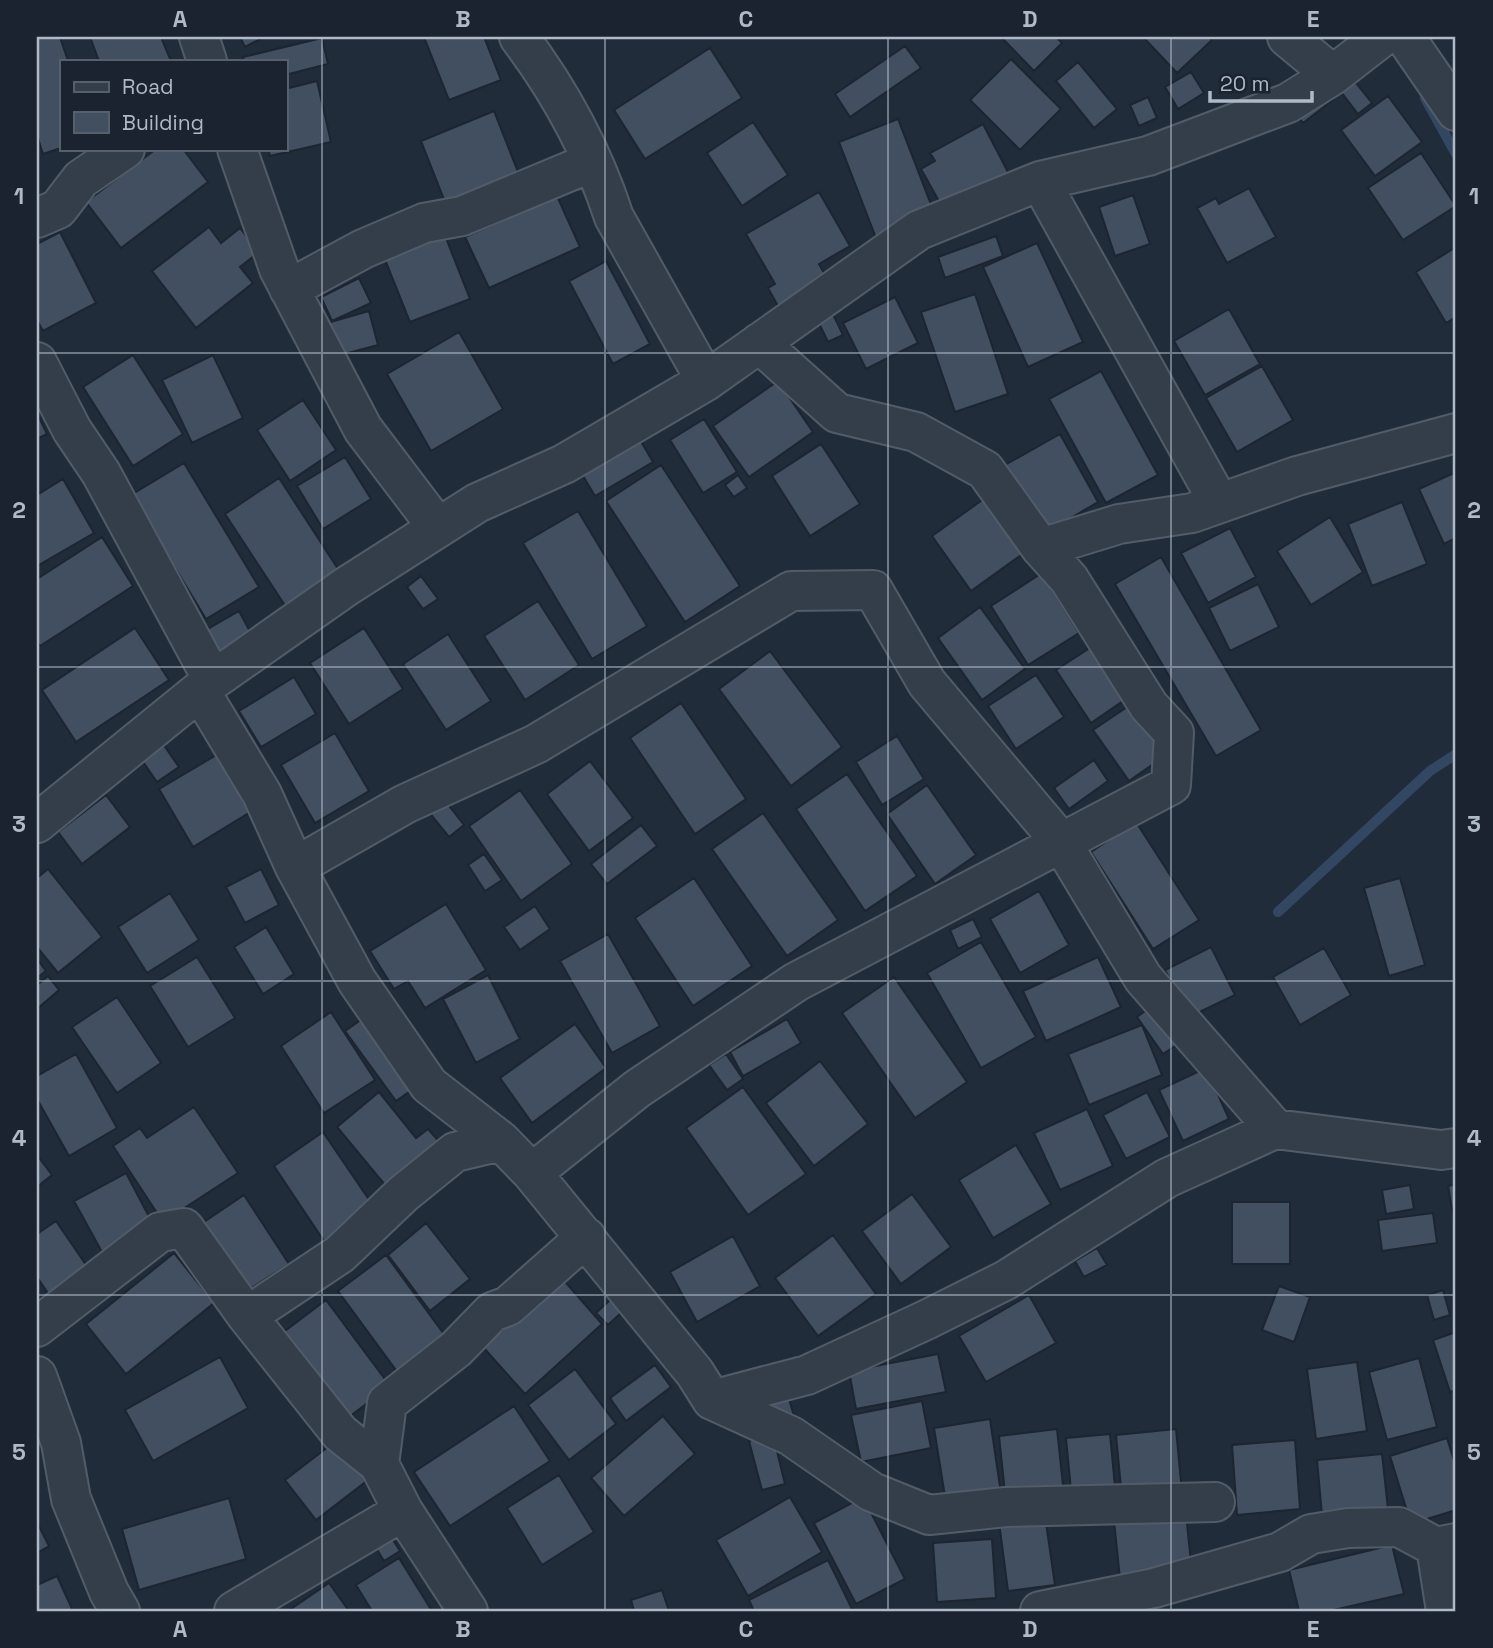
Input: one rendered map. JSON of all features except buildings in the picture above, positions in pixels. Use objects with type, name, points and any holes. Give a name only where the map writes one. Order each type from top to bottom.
[{"type":"street","points":[[199,37],[207,60]]},
{"type":"street","points":[[519,37],[546,73],[592,162],[614,217],[706,381]]},
{"type":"street","points":[[1287,37],[1333,75]]},
{"type":"street","points":[[37,823],[206,686],[347,586],[477,503],[564,464],[706,381],[919,230],[1040,181],[1148,156],[1288,103],[1385,40],[1456,111]]},
{"type":"street","points":[[37,218],[58,209],[81,179],[124,150]]},
{"type":"street","points":[[237,150],[279,269],[363,429],[438,528]]},
{"type":"street","points":[[289,289],[363,249],[424,223],[462,216],[592,162]]},
{"type":"street","points":[[1040,181],[1218,501]]},
{"type":"street","points":[[532,1173],[637,1089],[796,982],[1171,785],[1174,733],[1149,706],[1069,579],[1041,548],[985,470],[916,432],[837,413],[758,344]]},
{"type":"street","points":[[37,362],[72,430],[101,473],[262,794],[295,867],[357,981],[429,1085],[501,1141],[532,1173],[695,1373],[712,1400],[791,1436],[872,1492],[929,1515],[1006,1507],[1215,1502]]},
{"type":"street","points":[[1041,548],[1119,524],[1192,513],[1218,501],[1297,476],[1456,433]]},
{"type":"street","points":[[295,867],[405,804],[536,744],[791,592],[873,590],[926,683],[1061,842],[1143,978],[1275,1129]]},
{"type":"street","points":[[712,1400],[807,1375],[926,1320],[1006,1280],[1167,1178],[1275,1129],[1441,1150],[1456,1148]]},
{"type":"street","points":[[247,1316],[340,1254],[403,1194],[456,1152],[501,1141]]},
{"type":"street","points":[[37,1327],[160,1232],[184,1228],[247,1316],[340,1433],[379,1464],[403,1511],[468,1611]]},
{"type":"street","points":[[379,1464],[387,1403],[456,1349],[492,1312],[508,1306],[586,1237]]},
{"type":"street","points":[[37,1376],[61,1443],[71,1499],[108,1592],[120,1611]]},
{"type":"street","points":[[233,1611],[403,1511]]},
{"type":"street","points":[[1056,1610],[1154,1588],[1280,1552],[1311,1534],[1348,1528],[1399,1527],[1446,1545],[1446,1611]]},
{"type":"waterway","points":[[1425,98],[1456,154]]},
{"type":"waterway","points":[[1278,912],[1430,771],[1456,754]]}]
